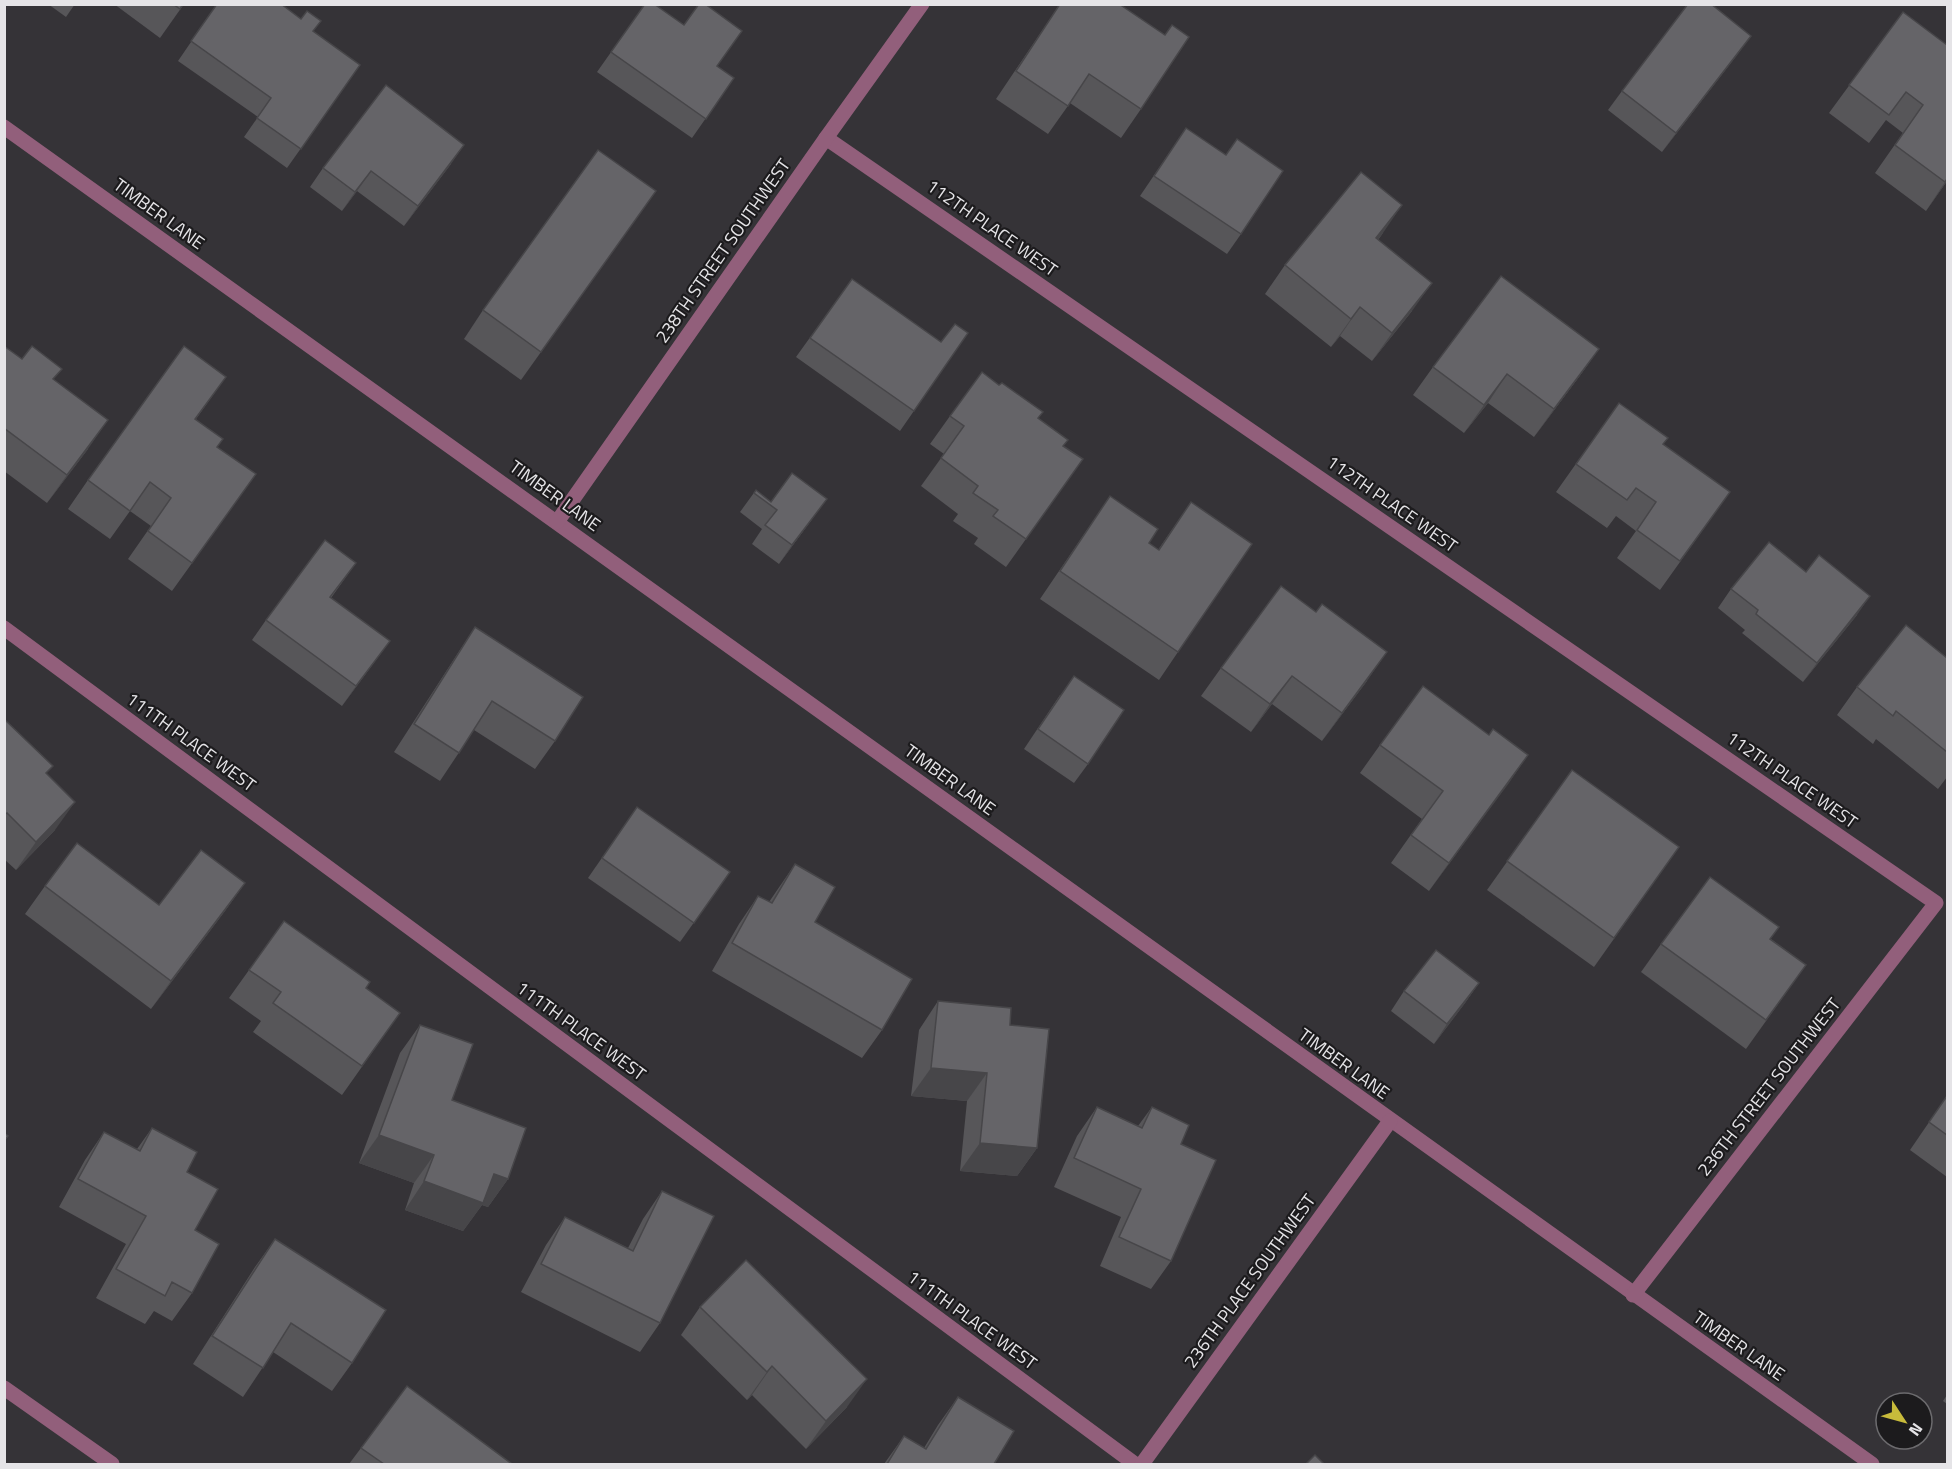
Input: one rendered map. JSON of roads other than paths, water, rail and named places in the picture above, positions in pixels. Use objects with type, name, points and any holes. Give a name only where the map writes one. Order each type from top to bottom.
[{"type":"street","name":"238TH STREET SOUTHWEST","points":[[557,522],[922,4]]},
{"type":"street","name":"TIMBER LANE","points":[[4,127],[1872,1464]]},
{"type":"street","name":"112TH PLACE WEST","points":[[826,138],[1936,903]]},
{"type":"street","name":"111TH PLACE WEST","points":[[4,628],[1135,1464]]},
{"type":"street","name":"236TH STREET SOUTHWEST","points":[[1633,1295],[1936,903]]},
{"type":"street","name":"236TH PLACE SOUTHWEST","points":[[1142,1464],[1390,1121]]},
{"type":"street","points":[[4,1388],[112,1464]]}]
